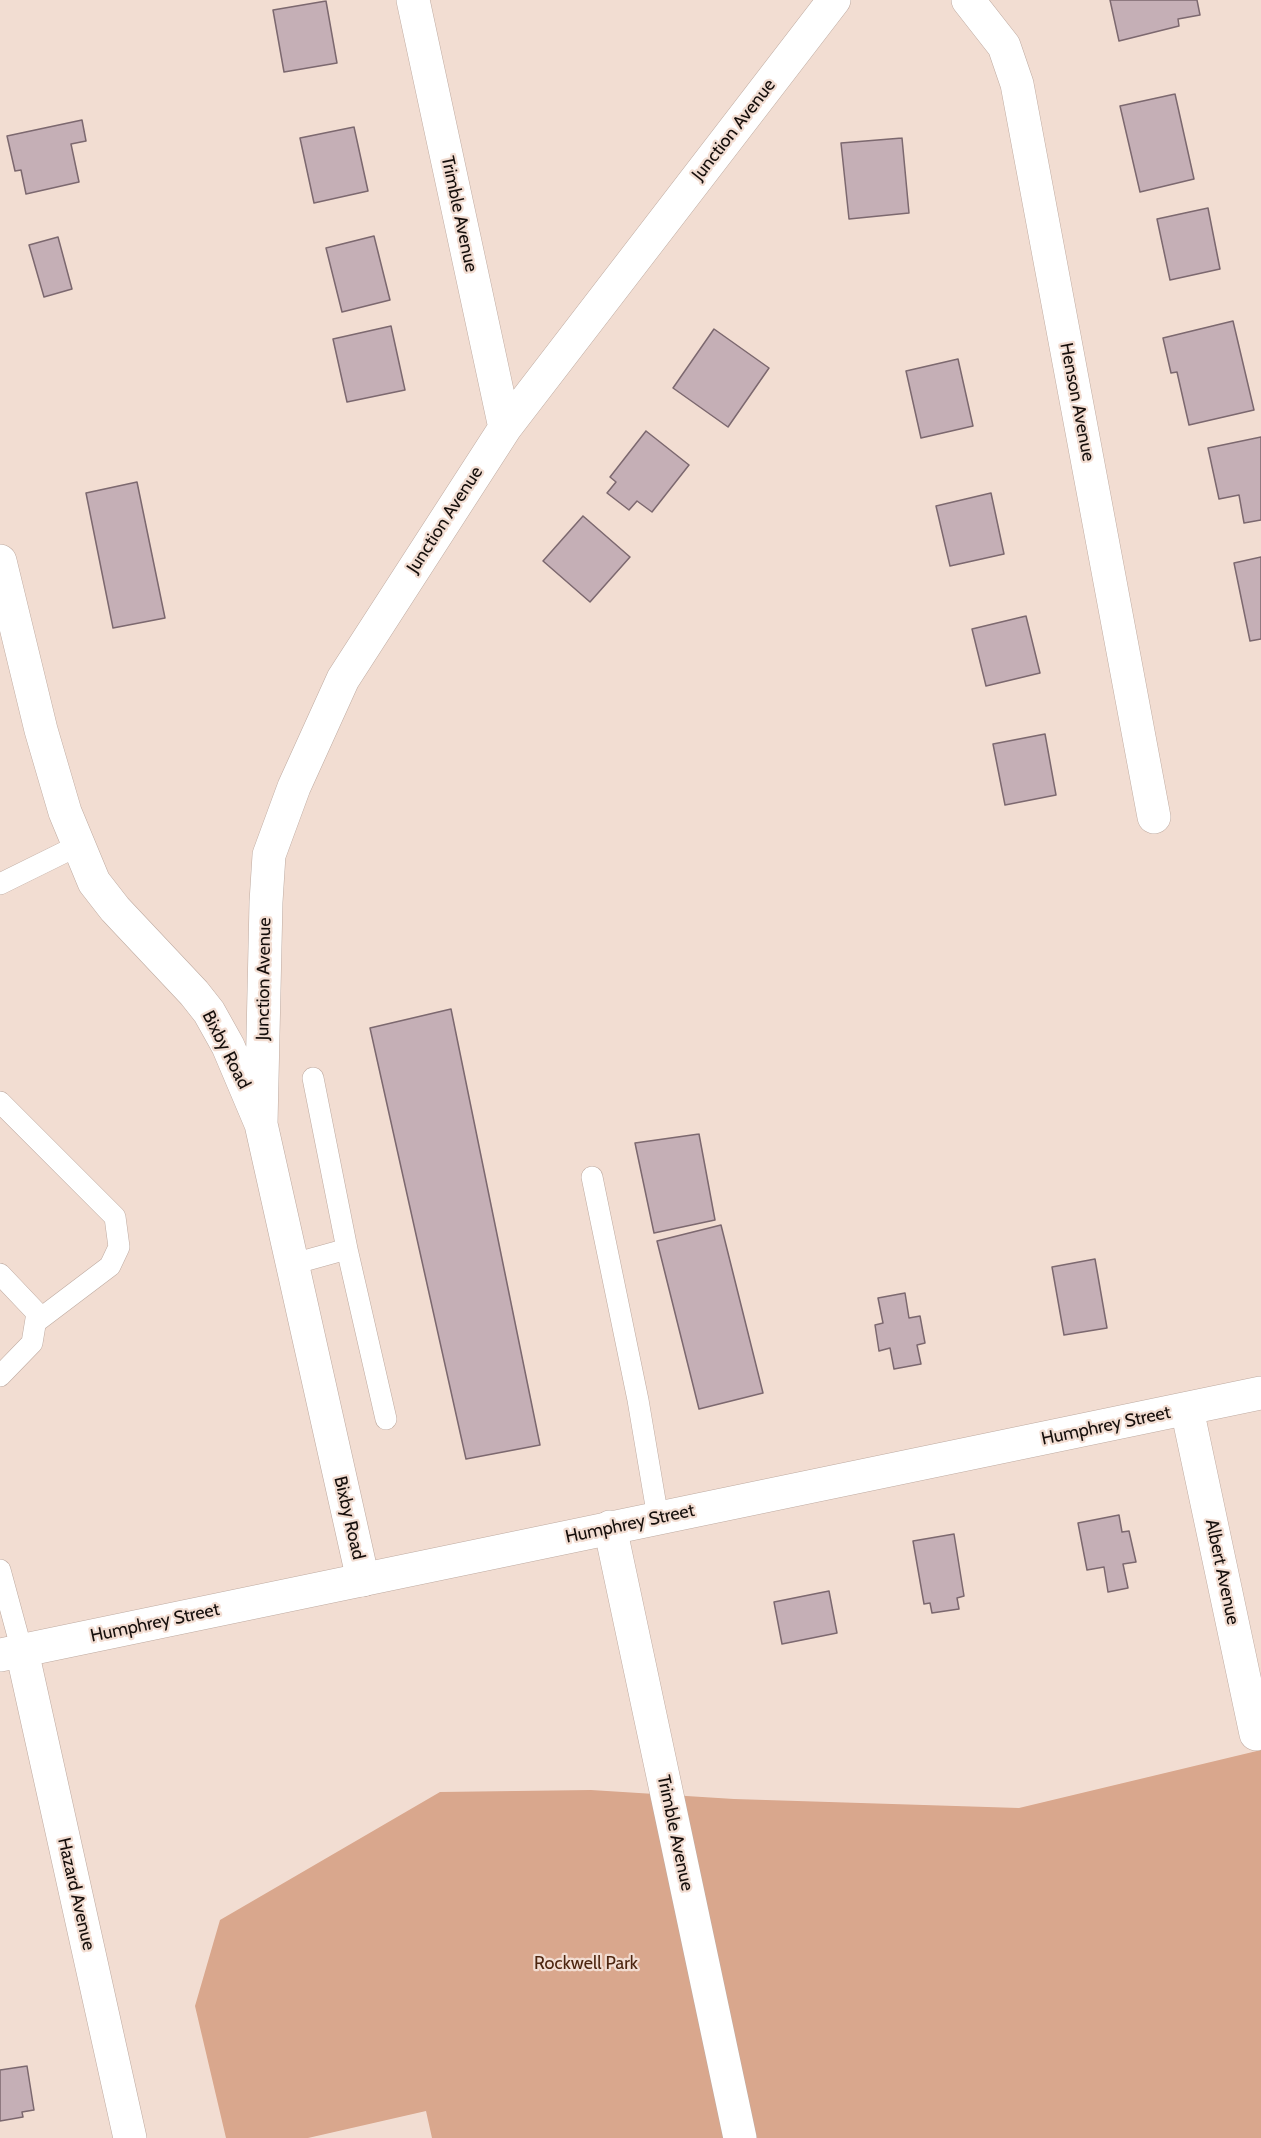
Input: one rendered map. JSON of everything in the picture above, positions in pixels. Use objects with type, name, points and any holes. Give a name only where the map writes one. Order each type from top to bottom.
[{"type":"street","name":"Trimble Avenue","points":[[413,0],[505,428]]},
{"type":"street","name":"Junction Avenue","points":[[261,1124],[269,855],[294,787],[343,679],[505,428],[834,0]]},
{"type":"street","name":"Henson Avenue","points":[[968,0],[1004,46],[1017,84],[1154,817]]},
{"type":"street","name":"Bixby Road","points":[[0,561],[41,730],[65,812],[94,882],[115,909],[209,1012],[228,1046],[261,1124],[363,1580]]},
{"type":"street","name":"Humphrey Street","points":[[11,1653],[1261,1393]]},
{"type":"street","name":"Albert Avenue","points":[[1187,1409],[1256,1734]]},
{"type":"street","name":"Trimble Avenue","points":[[610,1527],[741,2138]]},
{"type":"street","name":"Hazard Avenue","points":[[11,1653],[130,2138]]},
{"type":"lane","points":[[0,884],[79,845]]},
{"type":"lane","points":[[314,1078],[348,1250],[386,1419]]},
{"type":"lane","points":[[0,1102],[115,1217],[119,1247],[110,1266],[36,1322]]},
{"type":"lane","points":[[592,1177],[638,1400],[658,1518]]},
{"type":"lane","points":[[292,1264],[348,1250]]},
{"type":"lane","points":[[0,1274],[37,1313],[32,1343],[0,1376]]},
{"type":"lane","points":[[0,1570],[11,1653]]},
{"type":"green space","name":"Rockwell Park","points":[[1261,1750],[1261,2138],[432,2138],[426,2111],[308,2138],[226,2138],[195,2006],[220,1920],[440,1792],[591,1790],[734,1799],[1019,1808]]},
{"type":"building","points":[[1110,0],[1197,0],[1200,15],[1178,19],[1179,26],[1119,41]]},
{"type":"building","points":[[326,1],[337,63],[284,72],[273,10]]},
{"type":"building","points":[[1175,94],[1194,179],[1140,192],[1120,106]]},
{"type":"building","points":[[82,120],[86,141],[71,144],[79,182],[26,194],[21,170],[15,171],[7,136]]},
{"type":"building","points":[[354,127],[368,191],[314,203],[300,138]]},
{"type":"building","points":[[902,138],[909,213],[849,219],[841,143]]},
{"type":"building","points":[[1208,208],[1220,269],[1170,280],[1157,219]]},
{"type":"building","points":[[374,236],[390,300],[342,312],[326,248]]},
{"type":"building","points":[[58,237],[72,289],[44,297],[29,245]]},
{"type":"building","points":[[1233,321],[1254,410],[1189,425],[1177,372],[1171,373],[1163,338]]},
{"type":"building","points":[[391,326],[405,390],[347,402],[333,339]]},
{"type":"building","points":[[714,329],[769,368],[728,427],[673,388]]},
{"type":"building","points":[[958,359],[973,426],[921,438],[906,371]]},
{"type":"building","points":[[646,431],[689,465],[652,512],[637,501],[629,510],[607,493],[616,482],[610,477]]},
{"type":"building","points":[[1261,437],[1261,520],[1244,523],[1239,495],[1219,499],[1208,448]]},
{"type":"building","points":[[137,482],[165,618],[113,628],[86,493]]},
{"type":"building","points":[[991,493],[1004,554],[950,566],[936,506]]},
{"type":"building","points":[[583,516],[630,557],[590,602],[543,561]]},
{"type":"building","points":[[1261,557],[1261,639],[1250,641],[1234,563]]},
{"type":"building","points":[[1026,616],[1040,673],[986,686],[972,629]]},
{"type":"building","points":[[1045,734],[1056,795],[1005,805],[993,744]]},
{"type":"building","points":[[451,1009],[540,1445],[466,1459],[370,1028]]},
{"type":"building","points":[[699,1134],[715,1220],[654,1233],[635,1143]]},
{"type":"building","points":[[721,1225],[763,1393],[699,1409],[657,1241]]},
{"type":"building","points":[[1095,1259],[1107,1328],[1064,1335],[1052,1267]]},
{"type":"building","points":[[905,1293],[909,1318],[920,1316],[925,1343],[917,1345],[921,1364],[894,1369],[890,1348],[879,1351],[875,1325],[883,1323],[878,1298]]},
{"type":"building","points":[[1119,1515],[1122,1532],[1129,1531],[1136,1562],[1123,1564],[1128,1588],[1108,1592],[1104,1567],[1087,1570],[1078,1523]]},
{"type":"building","points":[[954,1534],[964,1596],[957,1598],[959,1609],[932,1613],[930,1603],[924,1604],[913,1541]]},
{"type":"building","points":[[829,1591],[837,1633],[782,1644],[774,1602]]},
{"type":"building","points":[[27,2066],[34,2110],[22,2112],[23,2117],[0,2121],[0,2070]]}]
